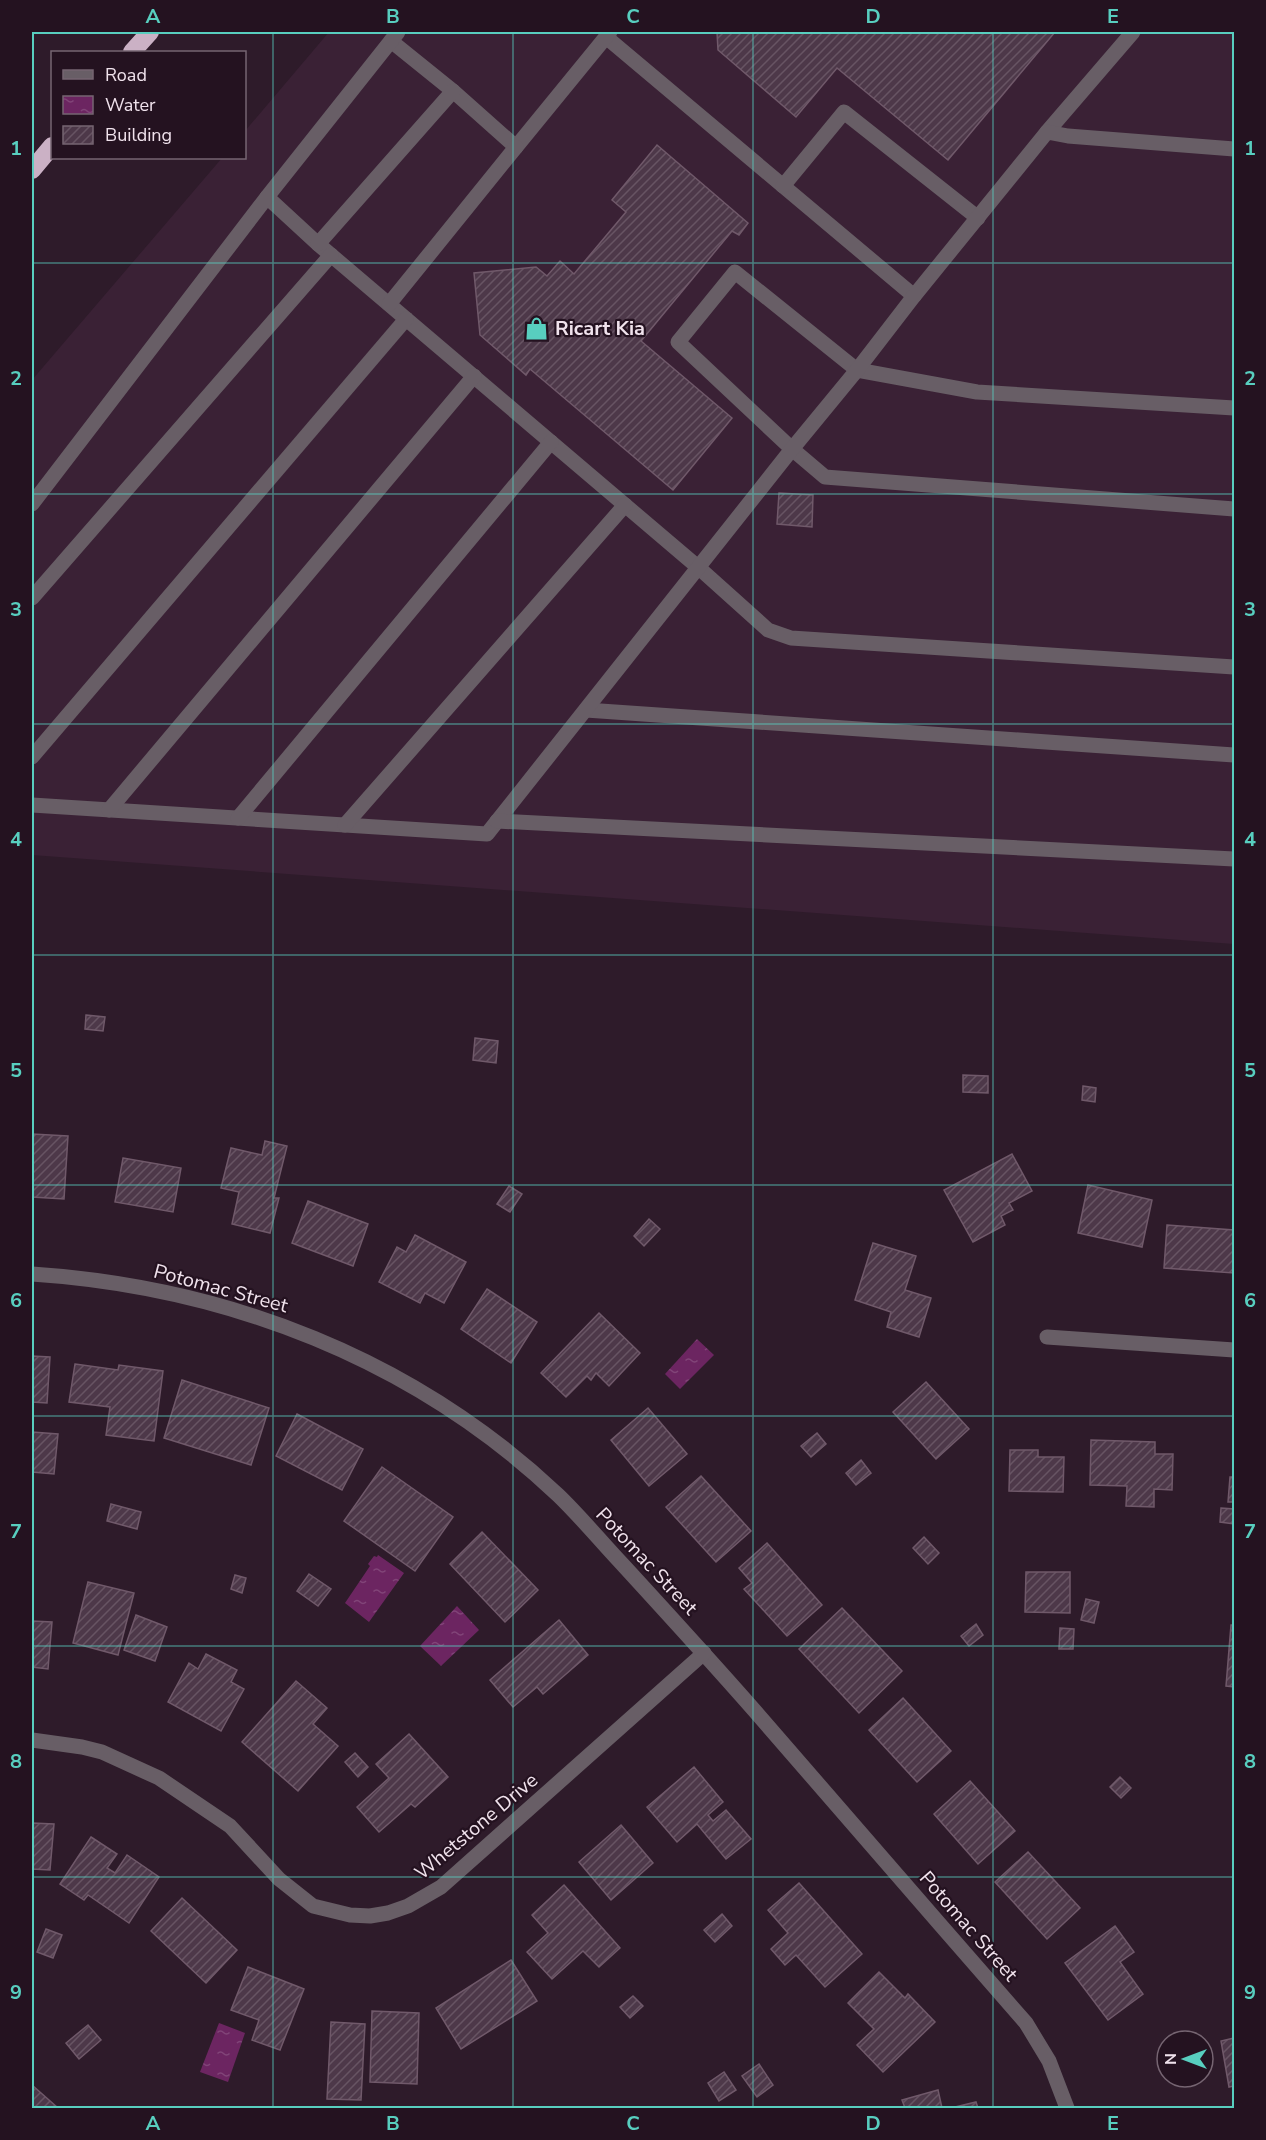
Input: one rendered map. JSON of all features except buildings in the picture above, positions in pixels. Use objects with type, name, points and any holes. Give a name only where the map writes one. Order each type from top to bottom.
[{"type":"highway","points":[[133,51],[150,32]]},
{"type":"highway","points":[[32,170],[51,147]]},
{"type":"street","points":[[32,805],[487,834],[914,296],[1047,132],[1133,32]]},
{"type":"street","points":[[389,304],[608,34],[914,296]]},
{"type":"street","points":[[32,504],[267,196],[394,36],[516,147]]},
{"type":"street","points":[[318,244],[453,91]]},
{"type":"street","points":[[783,186],[844,112],[978,218]]},
{"type":"street","points":[[1047,132],[1068,136],[1234,149]]},
{"type":"street","points":[[267,196],[318,244],[699,568],[768,630],[791,638],[1234,667]]},
{"type":"street","points":[[32,598],[331,255]]},
{"type":"street","points":[[1234,408],[977,392],[857,370],[735,272],[678,342],[825,477],[1234,509]]},
{"type":"street","points":[[32,757],[406,319]]},
{"type":"street","points":[[109,810],[474,376]]},
{"type":"street","points":[[238,818],[551,442]]},
{"type":"street","points":[[345,825],[625,505]]},
{"type":"street","points":[[585,710],[1234,755]]},
{"type":"street","points":[[497,821],[1234,859]]},
{"type":"street","name":"Potomac Street","points":[[32,1274],[84,1277],[176,1295],[267,1320],[372,1363],[440,1403],[491,1439],[558,1496],[704,1653],[1026,2023],[1049,2061],[1067,2109]]},
{"type":"street","points":[[1047,1337],[1234,1350]]},
{"type":"street","name":"Whetstone Drive","points":[[32,1740],[102,1752],[159,1778],[230,1826],[279,1879],[312,1906],[350,1916],[370,1916],[408,1906],[441,1887],[704,1653]]},
{"type":"shaded area","points":[[329,32],[1234,32],[1234,944],[32,855],[32,380],[221,159],[246,159],[246,130]]},
{"type":"water","points":[[697,1339],[714,1355],[680,1389],[665,1374]]},
{"type":"water","points":[[378,1555],[404,1573],[369,1622],[345,1603],[370,1566],[368,1564],[374,1556]]},
{"type":"water","points":[[457,1606],[479,1630],[441,1666],[420,1646]]},
{"type":"water","points":[[219,2023],[245,2033],[228,2082],[200,2072]]},
{"type":"place","name":"Ricart Kia","points":[[537,328]]}]
